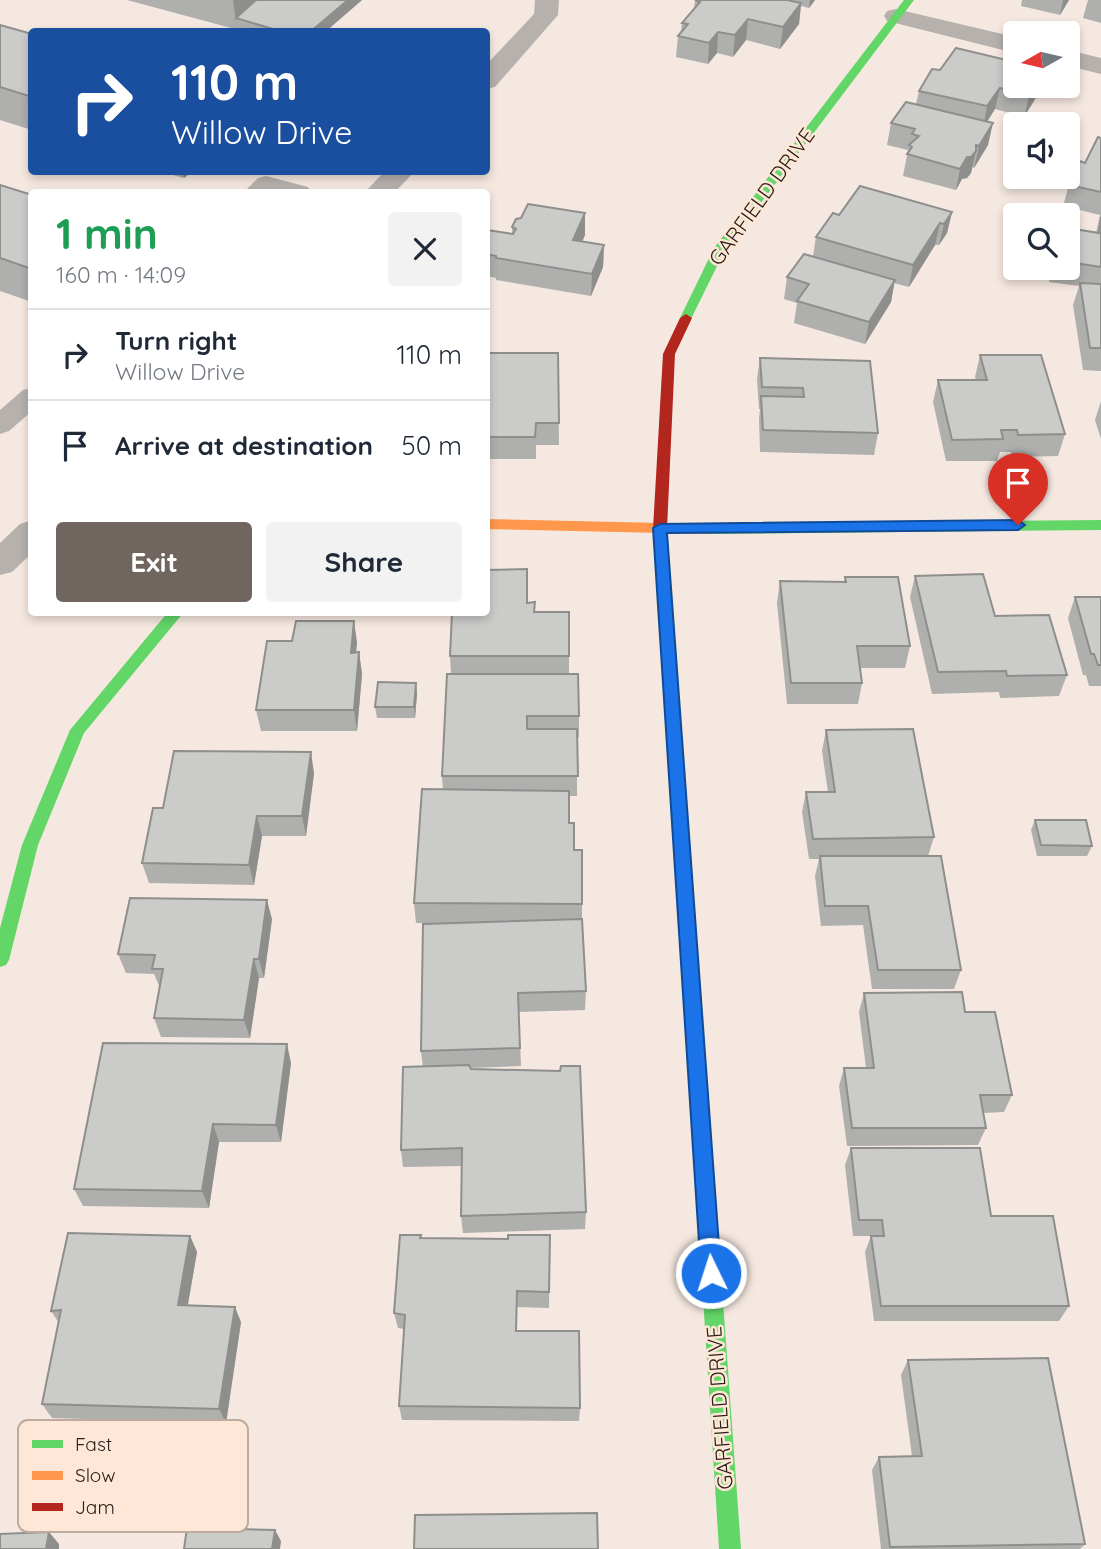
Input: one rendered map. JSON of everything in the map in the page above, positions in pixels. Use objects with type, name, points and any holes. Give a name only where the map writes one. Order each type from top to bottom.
[{"type":"street","points":[[490,76],[547,15],[547,0]]},
{"type":"street","points":[[903,8],[1003,41]]},
{"type":"street","name":"GARFIELD DRIVE","points":[[730,1549],[660,528],[669,354],[718,251],[903,8]]},
{"type":"street","points":[[1080,61],[1101,66]]},
{"type":"street","points":[[382,189],[397,175]]},
{"type":"street","points":[[490,524],[660,528],[1101,525]]},
{"type":"street","points":[[0,563],[28,536]]},
{"type":"street","points":[[0,960],[30,845],[78,730],[174,616]]},
{"type":"lane","points":[[259,189],[266,183],[289,189]]},
{"type":"lane","points":[[0,425],[28,400]]},
{"type":"building","points":[[256,0],[348,0],[315,28],[270,28],[236,18]]},
{"type":"building","points":[[695,0],[787,0],[801,3],[783,27],[748,19],[735,35],[718,32],[709,43],[678,36],[688,24],[682,23],[700,2]]},
{"type":"building","points":[[0,25],[28,33],[28,96],[0,87]]},
{"type":"building","points":[[956,48],[1003,59],[1003,89],[1000,88],[987,106],[919,91],[932,69],[940,70]]},
{"type":"building","points":[[906,102],[993,123],[979,146],[976,145],[976,151],[971,157],[967,157],[960,169],[907,154],[912,147],[909,145],[919,136],[912,134],[915,129],[891,123]]},
{"type":"building","points":[[1098,137],[1101,138],[1101,192],[1080,187],[1080,161],[1085,163]]},
{"type":"building","points":[[0,185],[28,194],[28,268],[0,258]]},
{"type":"building","points":[[860,186],[952,212],[944,224],[940,223],[913,265],[816,237],[833,213],[839,215]]},
{"type":"building","points":[[528,204],[585,213],[573,240],[604,245],[592,274],[490,255],[490,230],[513,234],[516,229],[512,227],[516,219],[521,218]]},
{"type":"building","points":[[1101,217],[1101,267],[1080,264],[1080,230],[1099,233]]},
{"type":"building","points":[[804,254],[895,280],[869,322],[797,301],[809,284],[787,277]]},
{"type":"building","points":[[1080,283],[1101,284],[1101,348],[1090,348]]},
{"type":"building","points":[[490,353],[558,353],[559,423],[536,423],[535,437],[490,437]]},
{"type":"building","points":[[980,355],[1041,355],[1065,434],[1018,435],[1017,430],[1001,430],[1003,439],[952,440],[938,380],[987,380]]},
{"type":"building","points":[[760,358],[870,361],[878,433],[763,430],[761,396],[804,397],[803,388],[762,387]]},
{"type":"building","points":[[527,569],[527,603],[535,602],[534,612],[569,612],[569,656],[450,656],[452,616],[490,616],[490,570]]},
{"type":"building","points":[[983,574],[995,616],[1049,615],[1067,675],[1007,676],[1006,671],[938,672],[915,576]]},
{"type":"building","points":[[845,577],[898,577],[910,646],[857,646],[862,683],[791,683],[780,581],[846,582]]},
{"type":"building","points":[[1075,597],[1101,597],[1101,665],[1098,665],[1094,654],[1091,654]]},
{"type":"building","points":[[296,621],[354,621],[351,653],[359,652],[354,710],[256,710],[267,641],[292,641]]},
{"type":"building","points":[[447,674],[578,674],[579,716],[527,716],[527,729],[577,729],[578,776],[442,776]]},
{"type":"building","points":[[378,682],[416,683],[414,707],[375,707]]},
{"type":"building","points":[[913,729],[934,837],[813,839],[806,792],[835,792],[826,730]]},
{"type":"building","points":[[174,751],[311,752],[302,816],[257,816],[249,865],[142,863],[153,808],[163,808]]},
{"type":"building","points":[[422,789],[569,791],[569,823],[574,823],[574,850],[582,850],[582,904],[414,903]]},
{"type":"building","points":[[1035,820],[1086,820],[1092,846],[1041,845]]},
{"type":"building","points":[[820,856],[941,856],[961,970],[878,970],[868,906],[825,906]]},
{"type":"building","points":[[130,898],[267,900],[259,959],[254,959],[244,1020],[154,1018],[163,969],[152,969],[155,955],[118,954]]},
{"type":"building","points":[[582,919],[586,991],[518,993],[520,1048],[421,1051],[423,924]]},
{"type":"building","points":[[962,992],[965,1012],[995,1012],[1012,1095],[980,1095],[986,1128],[852,1128],[844,1068],[874,1068],[864,993]]},
{"type":"building","points":[[103,1043],[287,1044],[276,1125],[213,1124],[202,1191],[74,1189]]},
{"type":"building","points":[[469,1065],[471,1069],[560,1071],[561,1066],[580,1066],[586,1212],[461,1216],[462,1148],[401,1150],[403,1067]]},
{"type":"building","points":[[851,1148],[980,1148],[991,1216],[1053,1216],[1069,1306],[881,1306],[871,1236],[884,1236],[882,1220],[859,1220]]},
{"type":"building","points":[[68,1233],[190,1236],[178,1305],[235,1307],[219,1409],[42,1404],[61,1310],[51,1311]]},
{"type":"building","points":[[400,1235],[421,1235],[420,1238],[508,1239],[508,1235],[550,1235],[549,1292],[517,1291],[516,1331],[579,1331],[580,1408],[399,1406],[405,1315],[394,1313]]},
{"type":"building","points":[[1048,1358],[1085,1544],[890,1547],[879,1457],[922,1456],[908,1360]]},
{"type":"building","points":[[597,1513],[598,1549],[414,1549],[415,1515]]},
{"type":"building","points":[[275,1530],[272,1549],[184,1549],[186,1532]]},
{"type":"building","points":[[49,1532],[46,1549],[0,1549],[0,1534]]},
{"type":"traffic: fast","points":[[686,318],[718,251],[909,0]]},
{"type":"traffic: fast","points":[[706,529],[1101,525]]},
{"type":"traffic: fast","points":[[0,960],[30,845],[78,730],[174,616]]},
{"type":"traffic: fast","points":[[670,668],[730,1549]]},
{"type":"traffic: slow","points":[[490,524],[706,529]]},
{"type":"traffic: jam","points":[[670,668],[660,529],[669,354],[686,318]]},
{"type":"route","points":[[711,1273],[660,528],[1018,525]]}]
